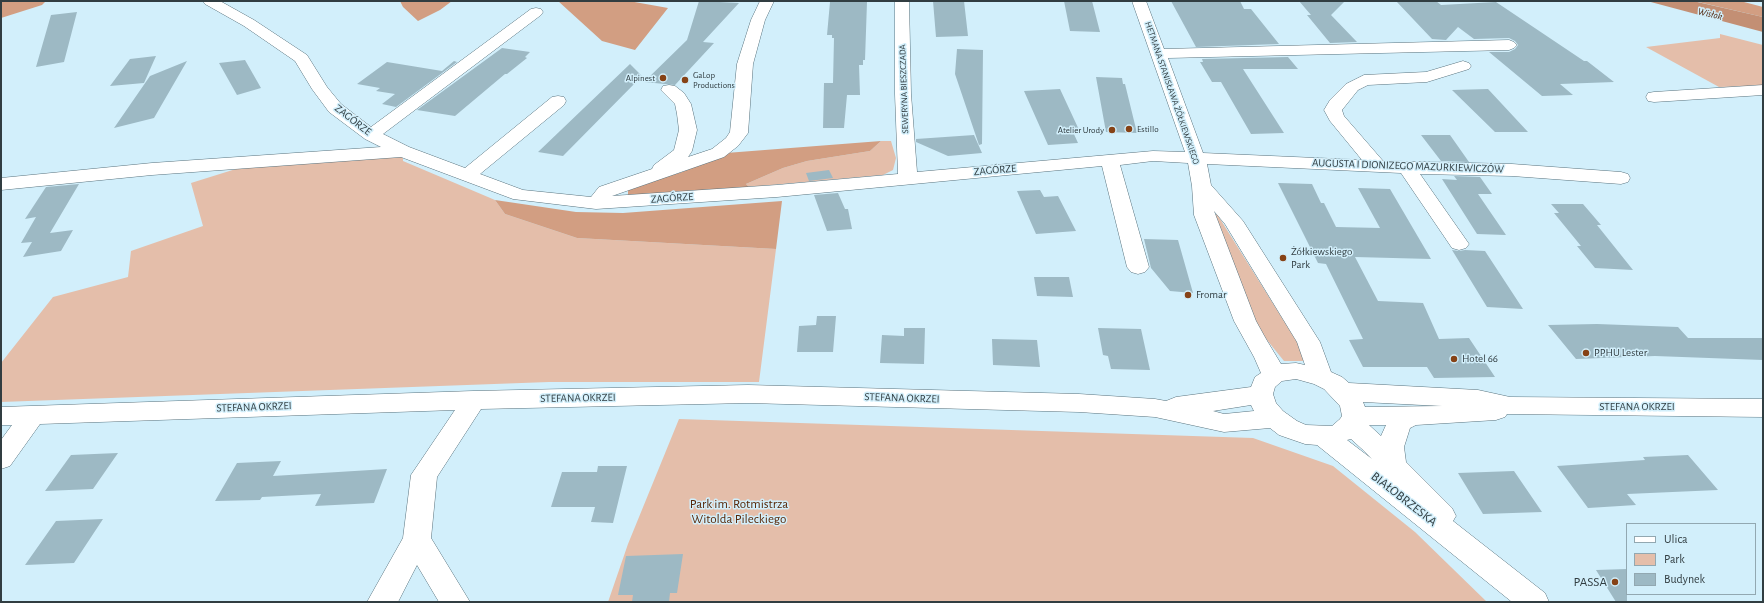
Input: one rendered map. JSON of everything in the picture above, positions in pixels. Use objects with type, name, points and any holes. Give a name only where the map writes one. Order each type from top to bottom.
[{"type":"street","name":"ZAGÓRZE","points":[[210,1],[249,23],[301,58],[320,89],[335,108],[371,135],[403,151],[520,194],[596,203],[776,191],[1153,156],[1196,158]]},
{"type":"street","points":[[596,203],[606,191],[718,153],[732,142],[739,132],[745,64],[758,20],[767,1]]},
{"type":"street","name":"SEWERYNA BIESZCZADA","points":[[902,1],[903,94],[908,178]]},
{"type":"street","name":"HETMANA STANISŁAWA ŻÓŁKIEWSKIEGO","points":[[1140,1],[1157,54],[1196,158],[1202,186],[1204,215],[1245,321],[1265,355],[1267,385]]},
{"type":"street","points":[[371,135],[536,12]]},
{"type":"street","points":[[1157,54],[1509,45]]},
{"type":"street","points":[[1376,165],[1336,117],[1333,110],[1336,104],[1352,87],[1364,80],[1427,77],[1462,66]]},
{"type":"street","points":[[652,175],[679,156],[683,151],[687,139],[688,130],[685,109],[681,101],[669,90]]},
{"type":"street","points":[[1654,97],[1763,90]]},
{"type":"street","points":[[467,175],[558,101]]},
{"type":"street","points":[[1,184],[152,169],[403,151]]},
{"type":"street","name":"AUGUSTA I DIONIZEGO MAZURKIEWICZÓW","points":[[1196,158],[1376,165],[1407,168],[1512,170],[1621,178]]},
{"type":"street","points":[[1107,160],[1112,166],[1138,267]]},
{"type":"street","points":[[1407,168],[1459,244]]},
{"type":"street","name":"HETMANA STANISŁAWA ŻÓŁKIEWSKIEGO","points":[[1202,186],[1233,221],[1308,342],[1321,377]]},
{"type":"street","points":[[1296,371],[1321,377],[1343,392],[1352,404],[1352,420],[1344,431],[1335,435],[1323,436],[1300,432],[1288,428],[1274,418],[1264,406],[1267,385],[1284,372],[1296,371]]},
{"type":"street","name":"STEFANA OKRZEI","points":[[1155,408],[1214,402],[1267,385]]},
{"type":"street","name":"STEFANA OKRZEI","points":[[1343,392],[1478,399],[1510,406],[1763,408]]},
{"type":"street","name":"STEFANA OKRZEI","points":[[1,416],[473,400],[748,394],[1072,402],[1155,408],[1224,423],[1274,418]]},
{"type":"street","points":[[382,602],[417,539],[424,475],[467,412],[473,400]]},
{"type":"street","name":"STEFANA OKRZEI","points":[[1352,420],[1491,412],[1510,406]]},
{"type":"street","points":[[1,459],[34,414]]},
{"type":"street","points":[[1394,466],[1391,446],[1395,433],[1400,422],[1411,417]]},
{"type":"street","name":"BIAŁOBRZESKA","points":[[1352,420],[1484,561]]},
{"type":"street","name":"BIAŁOBRZESKA","points":[[1323,436],[1484,561],[1534,602]]},
{"type":"street","points":[[417,539],[455,602]]},
{"type":"green space","points":[[1720,34],[1763,45],[1763,86],[1719,87],[1646,47],[1720,38]]},
{"type":"green space","points":[[881,141],[891,141],[896,158],[893,170],[883,175],[749,187],[746,184],[783,168],[807,161],[870,151]]},
{"type":"green space","points":[[403,151],[403,161],[495,200],[505,214],[577,238],[776,249],[759,382],[549,382],[1,402],[1,363],[53,297],[128,277],[131,251],[203,226],[191,183],[239,168]]},
{"type":"green space","points":[[1217,214],[1299,345],[1307,361],[1284,361],[1258,329],[1214,215]]},
{"type":"green space","name":"Park im. Rotmistrza Witolda Pileckiego","points":[[679,419],[1253,438],[1333,466],[1415,532],[1487,602],[608,602],[628,544]]},
{"type":"shaded area","points":[[1,1],[46,1],[42,5],[1,18]]},
{"type":"shaded area","points":[[400,1],[452,1],[440,10],[418,21],[403,7]]},
{"type":"shaded area","points":[[558,1],[629,1],[668,8],[635,50],[602,41]]},
{"type":"shaded area","points":[[1694,1],[1744,2],[1763,7],[1763,17]]},
{"type":"shaded area","points":[[881,141],[870,151],[807,161],[783,168],[746,184],[749,187],[628,196],[628,188],[682,172],[726,153]]},
{"type":"shaded area","points":[[495,200],[576,212],[623,213],[782,201],[776,249],[577,238],[505,214]]},
{"type":"water","name":"Wisłok","points":[[1647,1],[1693,1],[1763,17],[1763,32]]},
{"type":"building","points":[[699,1],[739,3],[703,42],[714,43],[675,85],[644,82],[687,40]]},
{"type":"building","points":[[933,1],[964,1],[968,36],[936,37]]},
{"type":"building","points":[[1064,1],[1092,1],[1100,32],[1070,31]]},
{"type":"building","points":[[1171,1],[1240,1],[1244,9],[1251,9],[1279,44],[1196,47]]},
{"type":"building","points":[[1299,1],[1345,1],[1331,15],[1357,42],[1330,43],[1307,15],[1311,15]]},
{"type":"building","points":[[1396,1],[1436,1],[1441,5],[1496,2],[1584,61],[1587,61],[1614,82],[1560,84],[1573,95],[1542,96],[1489,52],[1509,52],[1515,49],[1518,45],[1515,41],[1509,38],[1474,39],[1458,27],[1446,40],[1432,39]]},
{"type":"building","points":[[830,2],[867,2],[865,60],[863,60],[863,65],[859,65],[860,95],[847,95],[844,128],[823,128],[824,83],[833,83],[834,38],[832,38],[832,35],[827,35]]},
{"type":"building","points":[[77,12],[64,62],[36,67],[51,15]]},
{"type":"building","points":[[502,48],[530,52],[525,57],[527,58],[505,74],[455,116],[417,110]]},
{"type":"building","points":[[957,49],[983,50],[982,144],[979,145],[955,74]]},
{"type":"building","points":[[156,56],[144,83],[110,86],[130,59]]},
{"type":"building","points":[[1288,57],[1298,69],[1243,69],[1284,133],[1251,134],[1221,82],[1212,82],[1200,62],[1203,62],[1202,59]]},
{"type":"building","points":[[245,60],[261,88],[237,95],[219,63]]},
{"type":"building","points":[[187,61],[154,118],[114,128],[150,76]]},
{"type":"building","points":[[454,61],[457,62],[396,107],[382,104],[395,94],[376,91],[380,88],[357,84],[387,62],[442,71]]},
{"type":"building","points":[[630,64],[642,76],[563,156],[538,152]]},
{"type":"building","points":[[1096,77],[1122,78],[1123,84],[1125,84],[1137,133],[1106,132]]},
{"type":"building","points":[[1060,89],[1080,132],[1073,132],[1078,143],[1048,145],[1024,91]]},
{"type":"building","points":[[1488,89],[1528,132],[1495,132],[1452,90]]},
{"type":"building","points":[[974,135],[982,153],[948,156],[916,142],[916,139]]},
{"type":"building","points":[[1421,135],[1450,135],[1469,162],[1441,161]]},
{"type":"building","points":[[829,170],[833,178],[809,181],[806,173]]},
{"type":"building","points":[[1454,176],[1480,177],[1492,194],[1478,194],[1506,235],[1477,234],[1442,179],[1457,180]]},
{"type":"building","points":[[1278,183],[1312,184],[1321,203],[1324,203],[1336,227],[1380,228],[1358,188],[1390,189],[1431,259],[1355,257],[1378,301],[1423,303],[1439,339],[1469,338],[1495,377],[1434,378],[1427,367],[1363,367],[1349,340],[1363,339],[1326,264],[1318,263]]},
{"type":"building","points":[[79,184],[50,233],[73,230],[61,251],[23,257],[32,242],[21,243],[36,217],[25,219],[46,187]]},
{"type":"building","points":[[1040,190],[1044,197],[1058,196],[1076,231],[1036,234],[1017,191]]},
{"type":"building","points":[[838,193],[845,209],[848,209],[852,229],[827,231],[814,195]]},
{"type":"building","points":[[1551,204],[1583,204],[1601,225],[1597,225],[1633,270],[1595,268],[1577,246],[1581,246],[1554,213],[1559,213]]},
{"type":"building","points":[[1144,239],[1178,240],[1193,293],[1170,291],[1151,268]]},
{"type":"building","points":[[1452,250],[1485,251],[1523,309],[1487,307]]},
{"type":"building","points":[[1034,277],[1069,277],[1073,297],[1037,296]]},
{"type":"building","points":[[817,316],[836,316],[833,352],[797,352],[799,326],[816,325]]},
{"type":"building","points":[[1597,324],[1678,327],[1688,338],[1763,338],[1763,360],[1655,356],[1576,359],[1548,325]]},
{"type":"building","points":[[904,328],[925,328],[924,364],[880,363],[882,335],[904,336]]},
{"type":"building","points":[[1098,328],[1141,329],[1150,370],[1111,369],[1108,356],[1103,355]]},
{"type":"building","points":[[992,339],[1037,340],[1040,367],[993,365]]},
{"type":"building","points":[[118,453],[93,489],[45,491],[71,455]]},
{"type":"building","points":[[1688,455],[1718,490],[1627,494],[1636,505],[1588,508],[1557,466],[1645,460],[1643,457]]},
{"type":"building","points":[[281,461],[273,476],[387,469],[374,503],[315,506],[321,494],[262,497],[260,500],[215,501],[237,463]]},
{"type":"building","points":[[598,466],[627,466],[613,523],[591,522],[595,507],[551,507],[562,472],[597,472]]},
{"type":"building","points":[[1514,471],[1542,512],[1483,514],[1458,473]]},
{"type":"building","points":[[103,519],[74,563],[25,565],[56,521]]},
{"type":"building","points":[[683,554],[677,593],[670,593],[669,602],[632,602],[633,595],[618,595],[626,556]]},
{"type":"building","points":[[1626,569],[1627,602],[1616,602],[1596,570]]},
{"type":"place","name":"Alpinest","points":[[663,78]]},
{"type":"place","name":"GaLop Productions","points":[[685,80]]},
{"type":"place","name":"Estillo","points":[[1129,129]]},
{"type":"place","name":"Atelier Urody","points":[[1112,130]]},
{"type":"place","name":"Żółkiewskiego Park","points":[[1283,258]]},
{"type":"place","name":"Fromar","points":[[1188,295]]},
{"type":"place","name":"PPHU Lester","points":[[1586,353]]},
{"type":"place","name":"Hotel 66","points":[[1454,359]]},
{"type":"place","name":"PASSA","points":[[1615,582]]}]
